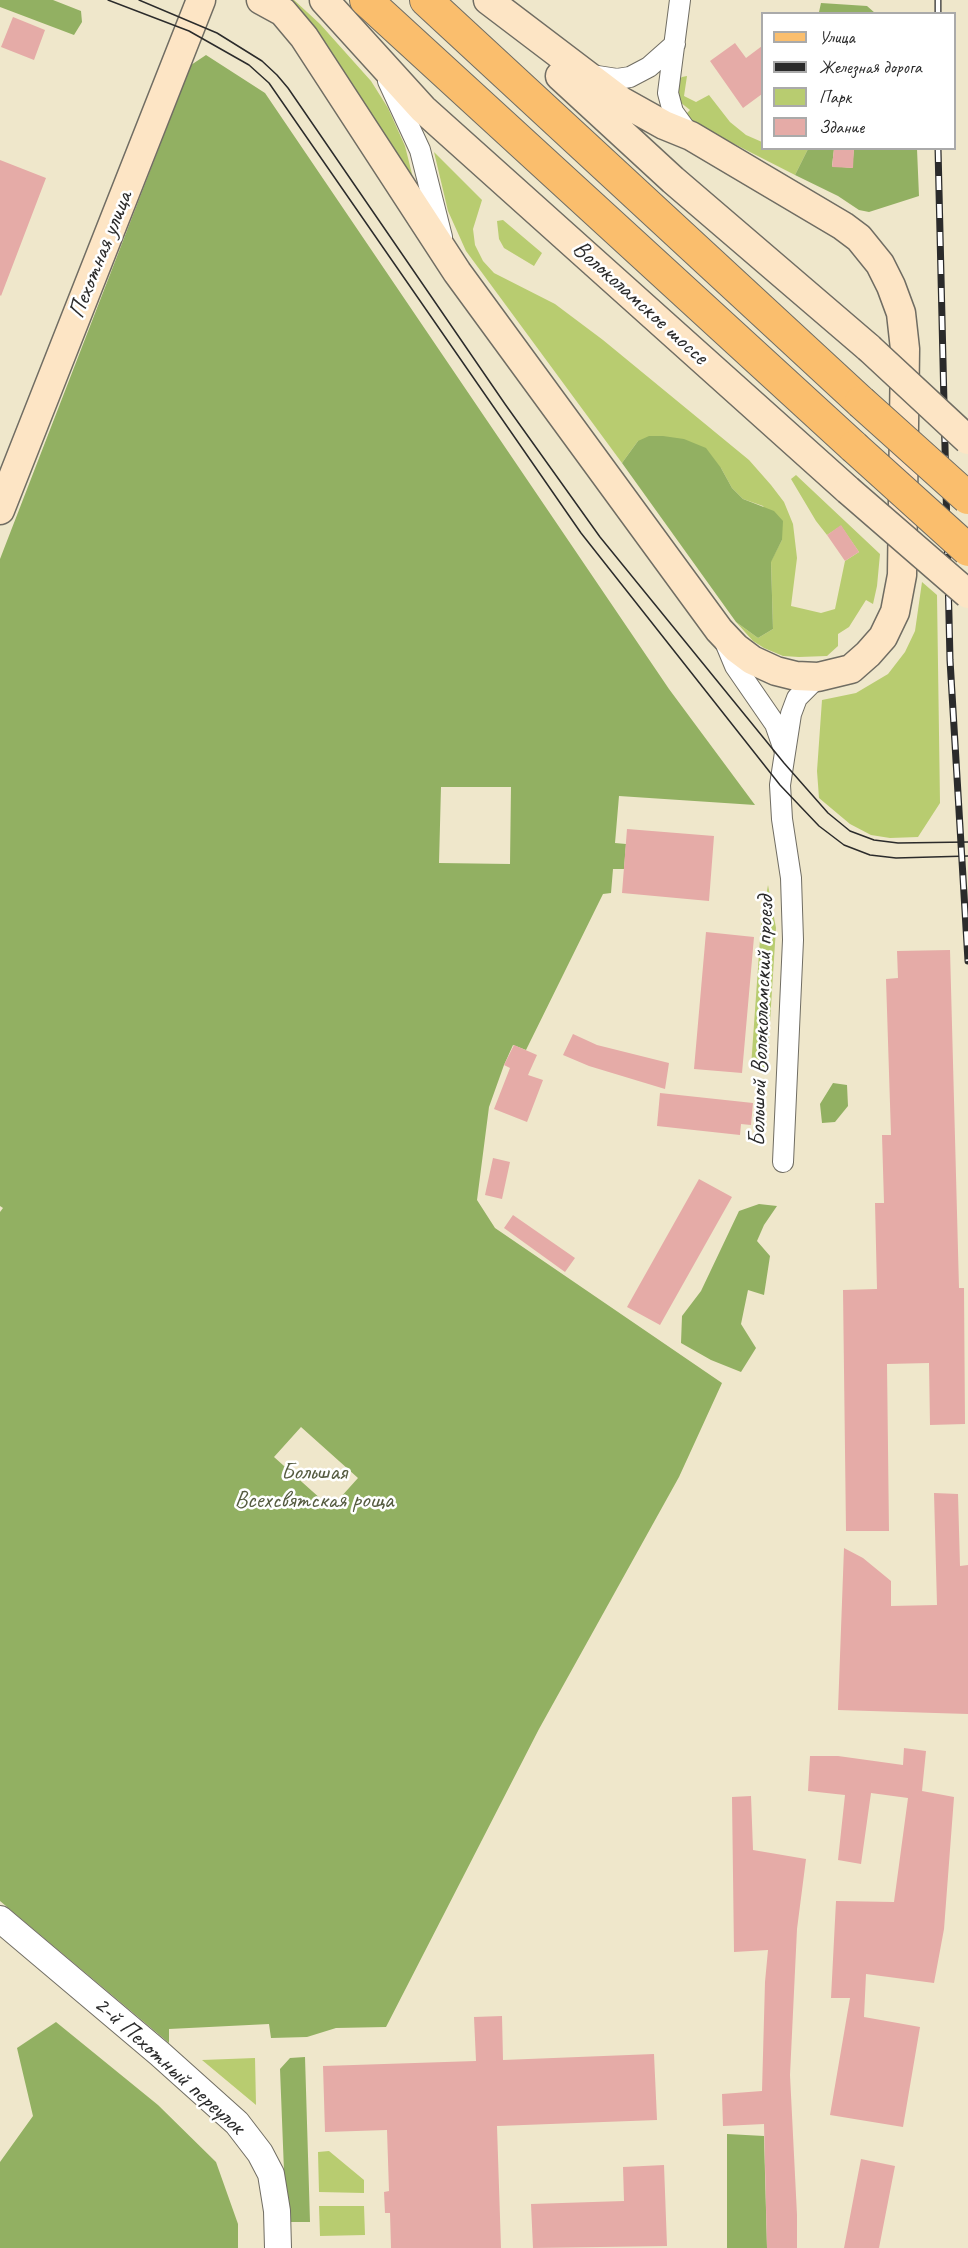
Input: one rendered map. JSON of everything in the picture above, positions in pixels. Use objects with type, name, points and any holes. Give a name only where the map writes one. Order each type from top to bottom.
[{"type":"main road","points":[[198,9],[217,0]]},
{"type":"main road","points":[[261,0],[283,12],[304,37],[457,272],[719,630],[736,648],[768,668],[796,676],[818,677],[851,669],[883,637],[895,612],[902,575],[906,349],[901,314],[880,264],[859,238],[825,214],[691,136],[664,125],[621,101],[582,74],[488,0]]},
{"type":"main road","name":"Волоколамское шоссе","points":[[324,0],[423,109],[848,490],[968,594]]},
{"type":"main road","name":"Волоколамское шоссе","points":[[366,0],[968,550]]},
{"type":"main road","points":[[426,0],[968,498]]},
{"type":"main road","points":[[479,0],[673,180],[869,348],[968,440]]},
{"type":"main road","name":"Пехотная улица","points":[[0,510],[198,9]]},
{"type":"street","points":[[680,0],[669,102],[678,120],[691,136]]},
{"type":"street","points":[[582,74],[617,79],[630,77],[650,67],[675,44]]},
{"type":"street","points":[[376,57],[420,150],[436,222],[457,272]]},
{"type":"street","points":[[719,630],[735,666],[775,724],[781,735],[784,749]]},
{"type":"street","name":"Большой Волоколамский проезд","points":[[783,1162],[793,940],[791,878],[781,808],[784,749],[791,714],[797,698],[818,677]]},
{"type":"street","name":"2-й Пехотный переулок","points":[[0,1919],[160,2054],[237,2123],[260,2153],[271,2174],[277,2211],[278,2248]]},
{"type":"green space","points":[[0,0],[53,0],[81,11],[82,22],[74,35],[0,7]]},
{"type":"green space","points":[[287,0],[294,0],[320,24],[371,81],[388,108],[405,146],[413,178],[300,10]]},
{"type":"green space","points":[[821,3],[867,6],[874,12],[819,12]]},
{"type":"green space","name":"Большая Всехсвятская роща","points":[[206,55],[265,93],[669,689],[755,805],[619,796],[615,843],[626,844],[624,869],[613,869],[611,893],[603,894],[526,1050],[513,1045],[504,1065],[489,1107],[477,1200],[495,1228],[722,1383],[679,1477],[539,1729],[386,2027],[336,2028],[307,2037],[271,2038],[269,2024],[169,2029],[169,2043],[0,1901],[0,1212],[3,1208],[0,1206],[0,559],[191,65]],"holes":[[[441,787],[511,787],[510,864],[439,863]],[[301,1427],[358,1478],[331,1508],[274,1457]]]},
{"type":"green space","points":[[687,76],[684,96],[696,102],[709,95],[730,122],[746,135],[761,142],[761,150],[808,150],[795,175],[697,125],[684,116],[690,110],[680,102],[675,94],[677,81]]},
{"type":"green space","points":[[808,150],[834,150],[832,166],[852,168],[854,150],[917,150],[919,196],[869,212],[859,210],[838,196],[795,175]]},
{"type":"green space","points":[[434,152],[482,200],[473,229],[475,245],[483,261],[494,273],[555,304],[603,340],[749,460],[771,485],[784,502],[793,524],[797,558],[791,606],[821,613],[835,609],[845,561],[859,552],[841,526],[827,535],[791,479],[796,475],[880,554],[873,604],[866,600],[849,627],[838,634],[838,646],[827,656],[783,656],[753,641],[736,622],[758,638],[773,629],[771,561],[782,540],[763,506],[743,499],[732,488],[721,468],[638,441],[622,463],[466,251],[448,211]]},
{"type":"green space","points":[[503,220],[542,253],[534,266],[504,248],[499,239],[497,221]]},
{"type":"green space","points":[[649,436],[684,439],[706,448],[732,488],[743,499],[774,511],[783,521],[782,540],[771,562],[773,629],[758,638],[736,622],[622,463],[638,441]]},
{"type":"green space","points":[[922,582],[937,595],[940,803],[918,837],[890,838],[871,835],[850,824],[819,798],[817,771],[822,700],[856,693],[888,674],[905,652],[915,631]]},
{"type":"green space","points":[[768,885],[776,928],[767,1068],[751,1067],[761,925]]},
{"type":"green space","points":[[833,1083],[847,1085],[848,1106],[835,1122],[822,1123],[820,1104]]},
{"type":"green space","points":[[759,1204],[777,1206],[764,1225],[757,1241],[770,1256],[764,1295],[748,1290],[741,1324],[756,1348],[741,1372],[711,1360],[681,1343],[682,1316],[701,1291],[739,1211]]},
{"type":"green space","points":[[56,2022],[158,2105],[216,2162],[238,2224],[238,2248],[0,2248],[0,2162],[33,2116],[17,2048]]},
{"type":"green space","points":[[305,2057],[310,2222],[286,2222],[280,2069],[290,2058]]},
{"type":"green space","points":[[255,2058],[256,2105],[202,2060]]},
{"type":"green space","points":[[727,2134],[764,2136],[767,2248],[727,2248]]},
{"type":"green space","points":[[329,2151],[364,2180],[364,2193],[319,2192],[318,2152]]},
{"type":"green space","points":[[319,2206],[364,2206],[365,2235],[320,2236]]},
{"type":"building","points":[[13,17],[45,30],[34,60],[1,47]]},
{"type":"building","points":[[735,43],[746,58],[761,47],[761,95],[743,108],[710,61]]},
{"type":"building","points":[[834,150],[854,150],[853,168],[832,167]]},
{"type":"building","points":[[0,160],[46,178],[1,296],[0,295]]},
{"type":"building","points":[[841,525],[859,552],[845,561],[827,535]]},
{"type":"building","points":[[627,829],[714,836],[709,901],[622,893]]},
{"type":"building","points":[[706,932],[754,937],[742,1073],[694,1069]]},
{"type":"building","points":[[950,950],[959,1288],[964,1288],[965,1424],[930,1425],[929,1363],[887,1364],[889,1531],[846,1531],[843,1290],[877,1289],[875,1203],[884,1203],[882,1135],[891,1135],[886,979],[898,978],[897,951]]},
{"type":"building","points":[[573,1034],[597,1045],[669,1063],[665,1089],[589,1066],[563,1055]]},
{"type":"building","points":[[514,1045],[537,1055],[528,1075],[543,1080],[527,1122],[494,1109],[510,1068],[504,1065]]},
{"type":"building","points":[[660,1093],[753,1103],[751,1125],[741,1124],[740,1135],[657,1126]]},
{"type":"building","points":[[493,1158],[510,1162],[502,1199],[485,1195]]},
{"type":"building","points":[[699,1179],[732,1197],[660,1325],[627,1307]]},
{"type":"building","points":[[513,1215],[575,1258],[565,1272],[504,1228]]},
{"type":"building","points":[[934,1493],[958,1494],[960,1566],[968,1565],[968,1714],[838,1710],[844,1548],[863,1558],[891,1581],[891,1606],[937,1605]]},
{"type":"building","points":[[904,1748],[926,1751],[922,1791],[954,1797],[944,1929],[934,1983],[866,1974],[864,2017],[920,2027],[903,2127],[830,2115],[850,1998],[831,1998],[836,1901],[894,1902],[908,1798],[871,1793],[861,1864],[838,1860],[845,1795],[808,1791],[810,1756],[838,1756],[903,1765]]},
{"type":"building","points":[[751,1796],[753,1850],[806,1859],[797,1929],[790,2075],[797,2248],[767,2248],[764,2124],[723,2126],[722,2094],[762,2091],[768,1950],[734,1952],[732,1797]]},
{"type":"building","points":[[502,2016],[503,2060],[654,2054],[657,2120],[497,2126],[501,2248],[391,2248],[390,2213],[385,2213],[384,2192],[389,2191],[387,2130],[325,2132],[323,2066],[476,2061],[474,2017]]},
{"type":"building","points":[[861,2159],[895,2166],[879,2248],[844,2248]]},
{"type":"building","points":[[664,2165],[667,2246],[533,2248],[531,2204],[624,2201],[623,2167]]},
{"type":"tram line","points":[[108,0],[189,31],[249,65],[269,83],[581,533],[780,785],[819,826],[844,845],[870,855],[896,858],[968,856]]},
{"type":"tram line","points":[[139,0],[217,33],[262,61],[277,75],[600,537],[784,763],[828,813],[850,831],[874,840],[898,843],[968,842]]},
{"type":"railway","points":[[938,0],[938,12]]},
{"type":"railway","points":[[938,150],[950,660],[968,961]]}]
